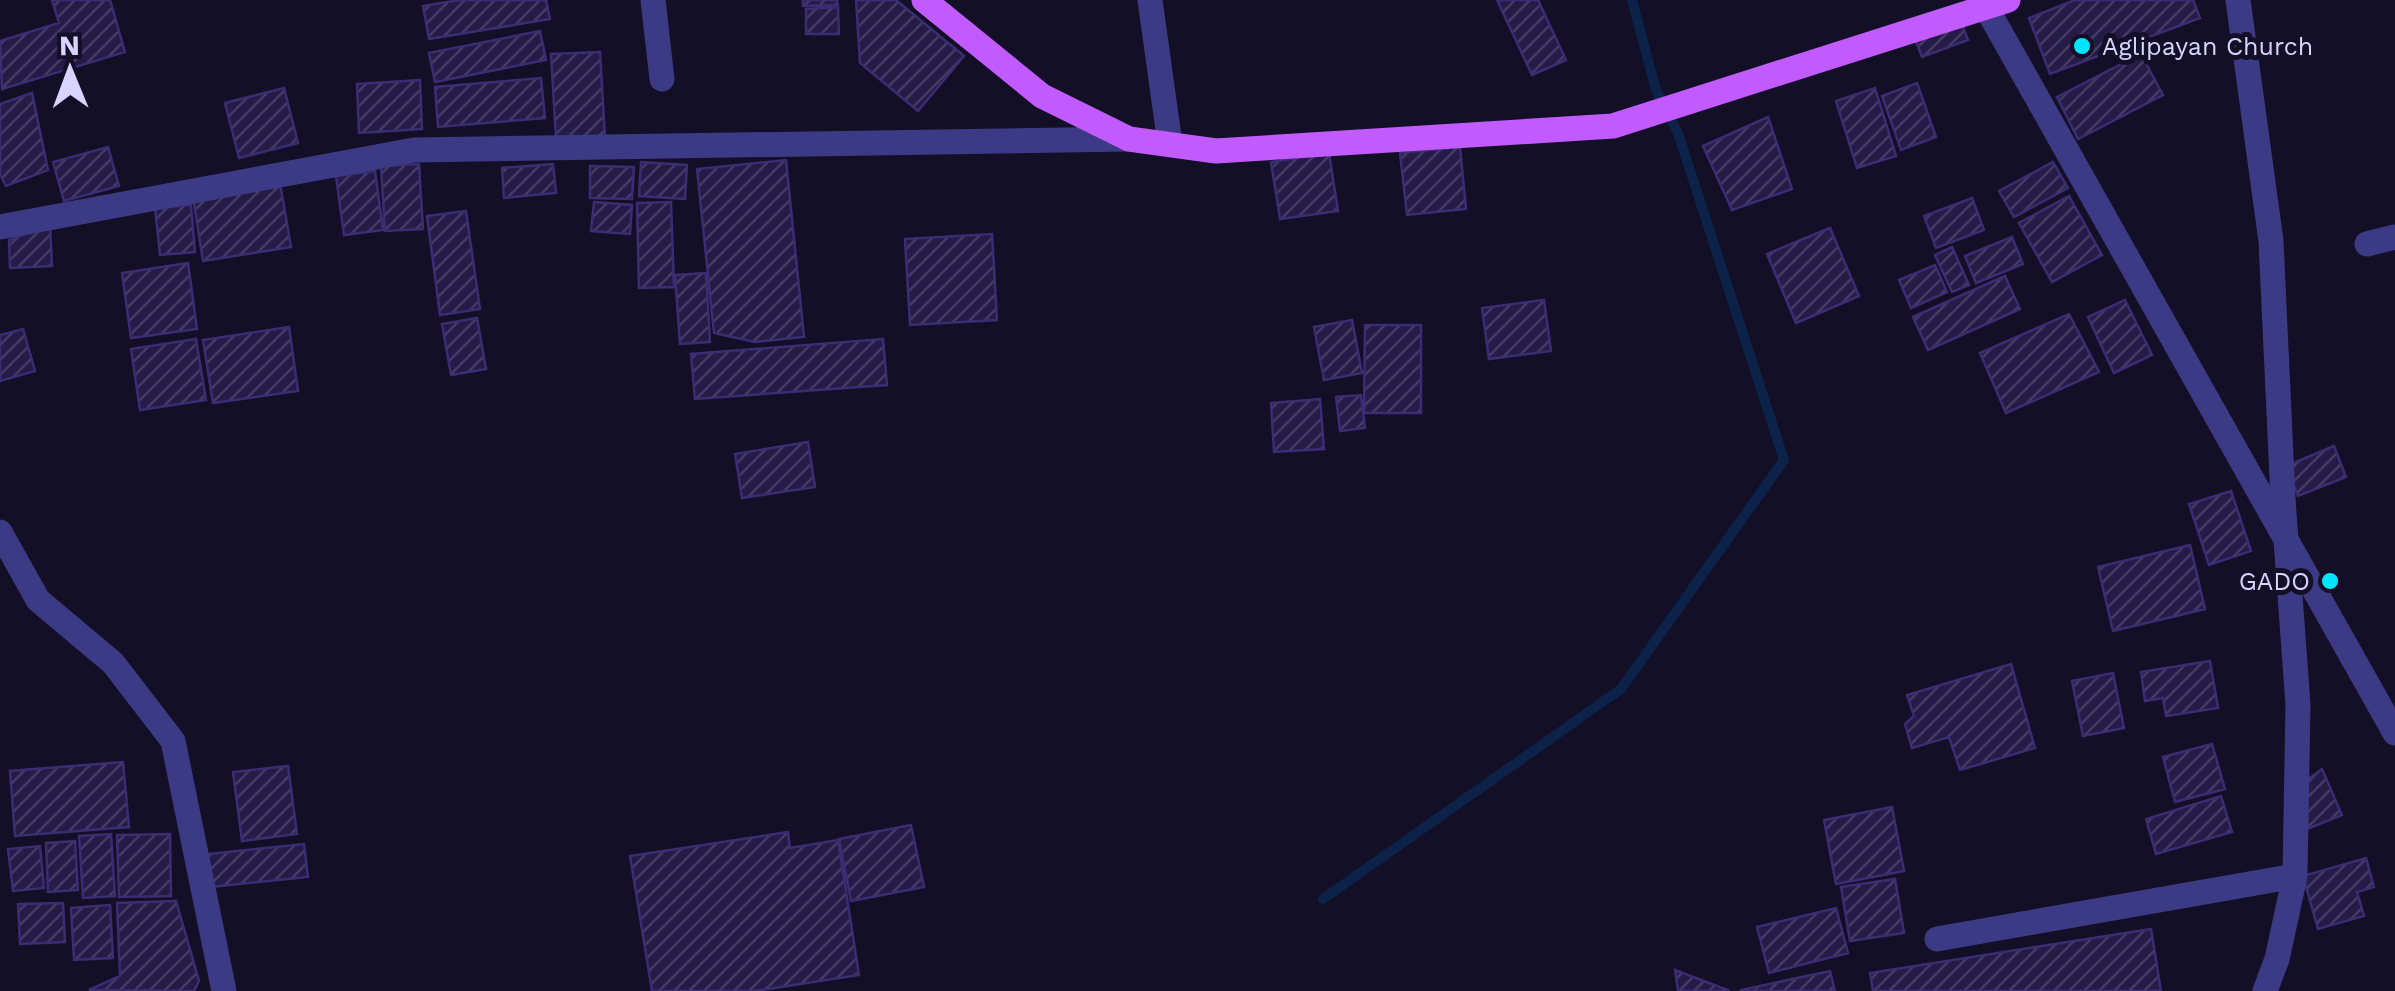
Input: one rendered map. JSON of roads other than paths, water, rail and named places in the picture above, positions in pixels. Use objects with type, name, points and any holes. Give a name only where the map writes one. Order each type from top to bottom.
[{"type":"main road","points":[[924,0],[1042,96],[1129,139],[1216,151],[1614,126],[1992,3]]},
{"type":"street","points":[[653,0],[662,79]]},
{"type":"street","points":[[1150,0],[1170,144]]},
{"type":"street","points":[[2238,0],[2271,241],[2298,706],[2295,876],[2265,991]]},
{"type":"street","points":[[1992,3],[2395,733]]},
{"type":"street","points":[[0,227],[414,150],[1129,139]]},
{"type":"street","points":[[2367,244],[2395,237]]},
{"type":"street","points":[[0,532],[38,600],[113,663],[173,741],[224,991]]},
{"type":"street","points":[[1937,940],[2295,876]]},
{"type":"waterway","points":[[1323,899],[1621,689],[1784,460],[1678,133],[1656,90],[1632,0]]},
{"type":"place","name":"Aglipayan Church","points":[[2082,46]]},
{"type":"place","name":"GADO","points":[[2330,581]]}]
